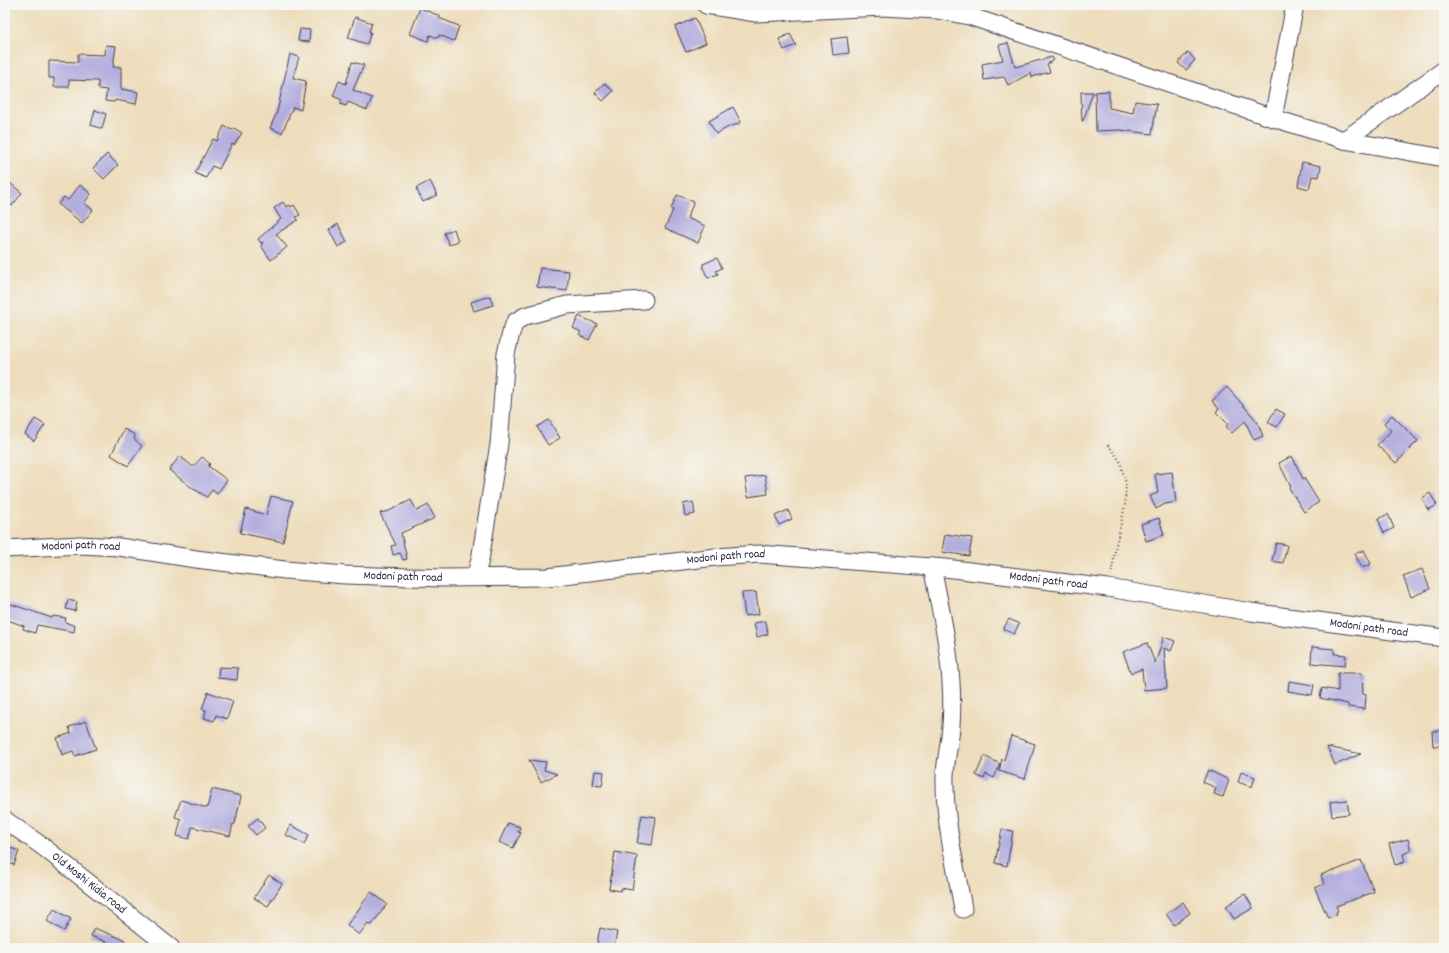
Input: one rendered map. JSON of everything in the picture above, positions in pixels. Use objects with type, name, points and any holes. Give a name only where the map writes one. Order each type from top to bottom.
[{"type":"street","points":[[706,5],[756,13],[883,8],[937,10],[969,16],[1273,118],[1344,140],[1444,158]]},
{"type":"street","points":[[1273,118],[1295,5]]},
{"type":"street","points":[[1344,140],[1444,70]]},
{"type":"street","points":[[475,577],[480,560],[499,444],[506,354],[515,322],[525,316],[567,306],[644,300]]},
{"type":"street","name":"Modoni path road","points":[[5,549],[80,545],[118,547],[196,559],[285,570],[338,575],[443,578],[547,577],[716,557],[759,554],[932,567],[1108,588],[1250,612],[1444,638]]},
{"type":"street","points":[[932,567],[946,633],[951,672],[951,726],[944,781],[946,810],[963,909]]},
{"type":"street","name":"Old Moshi Kidia road","points":[[5,820],[42,846],[171,948]]},
{"type":"path","points":[[1108,445],[1120,461],[1126,484],[1125,506],[1108,588]]},
{"type":"building","points":[[420,8],[459,26],[454,41],[439,35],[438,38],[430,35],[428,41],[410,34]]},
{"type":"building","points":[[355,17],[372,23],[367,44],[348,38]]},
{"type":"building","points":[[695,18],[706,43],[686,52],[675,27]]},
{"type":"building","points":[[300,29],[310,30],[309,42],[298,41]]},
{"type":"building","points":[[790,34],[796,45],[784,50],[779,39]]},
{"type":"building","points":[[847,37],[849,53],[833,55],[831,39]]},
{"type":"building","points":[[1008,43],[1015,67],[1052,57],[1054,60],[1047,64],[1050,72],[1032,77],[1031,73],[1008,85],[1004,77],[984,80],[982,64],[1003,60],[999,45]]},
{"type":"building","points":[[106,45],[116,46],[113,67],[121,67],[121,89],[138,92],[136,104],[115,100],[114,102],[105,101],[107,90],[98,89],[98,81],[69,80],[69,87],[54,87],[54,78],[49,78],[49,61],[78,62],[78,54],[105,55]]},
{"type":"building","points":[[1188,52],[1195,60],[1186,70],[1178,63]]},
{"type":"building","points":[[290,54],[299,57],[293,78],[306,81],[301,110],[293,107],[282,133],[270,128],[277,112]]},
{"type":"building","points":[[352,62],[364,65],[353,90],[372,98],[367,110],[348,102],[346,106],[340,104],[342,100],[333,96],[339,81],[346,84]]},
{"type":"building","points":[[604,83],[613,91],[603,101],[595,93]]},
{"type":"building","points":[[1109,91],[1109,108],[1133,113],[1135,101],[1157,104],[1152,134],[1120,130],[1096,131],[1095,92]]},
{"type":"building","points":[[1081,92],[1093,92],[1083,121],[1082,121]]},
{"type":"building","points":[[733,107],[741,122],[716,134],[709,121]]},
{"type":"building","points":[[95,110],[106,114],[102,129],[91,125]]},
{"type":"building","points":[[224,126],[232,130],[234,128],[242,133],[234,145],[232,144],[219,169],[212,166],[206,178],[195,173],[213,139],[217,141]]},
{"type":"building","points":[[107,154],[118,165],[104,179],[93,168]]},
{"type":"building","points":[[1302,162],[1321,166],[1319,177],[1312,176],[1309,189],[1298,186]]},
{"type":"building","points":[[5,179],[22,193],[12,206],[5,200]]},
{"type":"building","points":[[430,181],[437,195],[423,202],[416,188]]},
{"type":"building","points":[[80,185],[91,194],[84,203],[93,210],[82,223],[58,204],[64,197],[68,200]]},
{"type":"building","points":[[677,195],[694,202],[687,218],[705,226],[698,243],[665,228],[673,210],[671,209]]},
{"type":"building","points":[[283,202],[286,207],[290,205],[291,207],[294,205],[300,215],[296,217],[298,220],[276,234],[287,247],[271,260],[261,246],[263,242],[261,243],[258,239],[281,219],[274,208]]},
{"type":"building","points":[[338,224],[347,242],[338,247],[329,230]]},
{"type":"building","points":[[454,229],[458,241],[449,245],[444,233]]},
{"type":"building","points":[[717,258],[722,268],[716,271],[718,274],[708,278],[703,268],[703,264]]},
{"type":"building","points":[[540,268],[569,271],[567,291],[537,287]]},
{"type":"building","points":[[490,296],[493,305],[474,311],[471,302]]},
{"type":"building","points":[[579,316],[597,324],[589,340],[579,335],[581,332],[573,328]]},
{"type":"building","points":[[1227,387],[1257,421],[1263,436],[1254,440],[1245,421],[1232,433],[1226,426],[1228,424],[1216,412],[1219,409],[1212,401]]},
{"type":"building","points":[[1276,409],[1285,414],[1277,427],[1268,422]]},
{"type":"building","points":[[1392,415],[1418,441],[1396,463],[1377,445],[1391,431],[1384,423]]},
{"type":"building","points":[[35,419],[45,425],[34,441],[25,434]]},
{"type":"building","points":[[549,420],[560,438],[548,445],[537,427]]},
{"type":"building","points":[[124,429],[135,435],[134,439],[142,446],[128,466],[111,455]]},
{"type":"building","points":[[180,456],[193,467],[202,457],[210,464],[208,466],[227,480],[217,494],[212,490],[207,497],[169,470]]},
{"type":"building","points":[[1292,456],[1303,479],[1304,478],[1319,502],[1304,512],[1289,488],[1291,487],[1279,463]]},
{"type":"building","points":[[1172,472],[1176,502],[1165,504],[1156,509],[1150,496],[1158,493],[1155,474]]},
{"type":"building","points":[[765,475],[768,494],[748,497],[745,478]]},
{"type":"building","points":[[1430,493],[1437,505],[1428,510],[1422,498]]},
{"type":"building","points":[[271,496],[293,501],[283,542],[240,533],[246,509],[266,515]]},
{"type":"building","points":[[411,500],[417,511],[428,505],[435,518],[401,533],[407,559],[403,560],[400,553],[393,555],[391,546],[396,545],[380,513],[389,511]]},
{"type":"building","points":[[693,502],[695,514],[685,516],[683,504]]},
{"type":"building","points":[[788,510],[792,519],[779,525],[775,516]]},
{"type":"building","points":[[1388,514],[1394,528],[1384,533],[1378,519]]},
{"type":"building","points":[[1159,518],[1164,535],[1146,541],[1141,524]]},
{"type":"building","points":[[945,534],[972,538],[969,556],[942,552]]},
{"type":"building","points":[[1276,543],[1287,545],[1283,563],[1272,561]]},
{"type":"building","points":[[1364,550],[1371,564],[1362,568],[1355,554]]},
{"type":"building","points":[[1422,569],[1430,589],[1411,597],[1403,576]]},
{"type":"building","points":[[756,592],[759,614],[745,616],[742,593]]},
{"type":"building","points":[[68,600],[77,602],[75,611],[66,609]]},
{"type":"building","points":[[5,602],[52,618],[53,616],[66,618],[65,622],[75,626],[74,632],[37,625],[35,633],[23,629],[24,626],[5,619]]},
{"type":"building","points":[[1009,619],[1019,624],[1014,634],[1003,629]]},
{"type":"building","points":[[766,621],[768,634],[757,637],[754,623]]},
{"type":"building","points":[[1164,637],[1175,641],[1171,651],[1164,648],[1167,688],[1144,690],[1142,669],[1131,673],[1123,652],[1147,643],[1155,663]]},
{"type":"building","points":[[1312,647],[1334,649],[1334,654],[1346,655],[1345,666],[1311,663]]},
{"type":"building","points":[[219,667],[238,668],[237,680],[218,678]]},
{"type":"building","points":[[1338,673],[1362,673],[1363,694],[1366,695],[1365,709],[1348,707],[1348,704],[1320,698],[1322,688],[1338,691]]},
{"type":"building","points":[[1289,681],[1314,685],[1312,695],[1288,691]]},
{"type":"building","points":[[208,692],[233,701],[227,719],[216,715],[214,721],[204,718],[206,710],[202,709]]},
{"type":"building","points":[[86,721],[96,749],[75,756],[73,751],[62,755],[57,738],[71,733],[69,727]]},
{"type":"building","points":[[1432,731],[1444,731],[1444,746],[1433,746]]},
{"type":"building","points":[[1011,736],[1035,744],[1025,779],[999,771]]},
{"type":"building","points":[[1327,747],[1361,754],[1335,765]]},
{"type":"building","points":[[984,756],[1000,764],[994,778],[986,774],[984,779],[976,775]]},
{"type":"building","points":[[529,760],[546,762],[544,770],[557,774],[541,782]]},
{"type":"building","points":[[1208,770],[1229,780],[1223,797],[1214,794],[1216,788],[1203,782]]},
{"type":"building","points":[[595,771],[604,772],[602,786],[593,785]]},
{"type":"building","points":[[1241,772],[1255,777],[1252,787],[1238,782]]},
{"type":"building","points":[[212,789],[241,796],[235,824],[233,824],[230,836],[192,827],[189,839],[177,836],[181,819],[175,817],[181,800],[207,808]]},
{"type":"building","points":[[1347,800],[1349,814],[1332,816],[1330,802]]},
{"type":"building","points":[[642,815],[656,817],[652,845],[637,843]]},
{"type":"building","points":[[258,818],[265,828],[256,835],[248,826]]},
{"type":"building","points":[[508,823],[520,827],[518,832],[521,833],[513,848],[499,842]]},
{"type":"building","points":[[291,825],[309,835],[304,844],[286,835]]},
{"type":"building","points":[[1002,829],[1013,831],[1007,866],[995,863]]},
{"type":"building","points":[[1408,839],[1411,851],[1403,854],[1405,862],[1395,865],[1389,844]]},
{"type":"building","points":[[5,846],[19,851],[14,865],[5,862]]},
{"type":"building","points":[[615,852],[637,856],[632,890],[621,888],[621,891],[609,889]]},
{"type":"building","points":[[1361,860],[1374,892],[1336,906],[1338,911],[1336,912],[1337,914],[1328,918],[1315,888],[1324,884],[1321,875]]},
{"type":"building","points":[[269,875],[282,884],[268,906],[254,898]]},
{"type":"building","points":[[371,892],[387,904],[371,926],[368,923],[359,935],[347,925]]},
{"type":"building","points":[[1245,894],[1253,908],[1234,919],[1226,906]]},
{"type":"building","points":[[1183,902],[1190,913],[1174,925],[1166,914]]},
{"type":"building","points":[[54,909],[71,919],[64,931],[47,921]]},
{"type":"building","points":[[94,928],[125,940],[122,948],[91,936]]},
{"type":"building","points":[[600,928],[617,932],[614,948],[596,948]]}]
